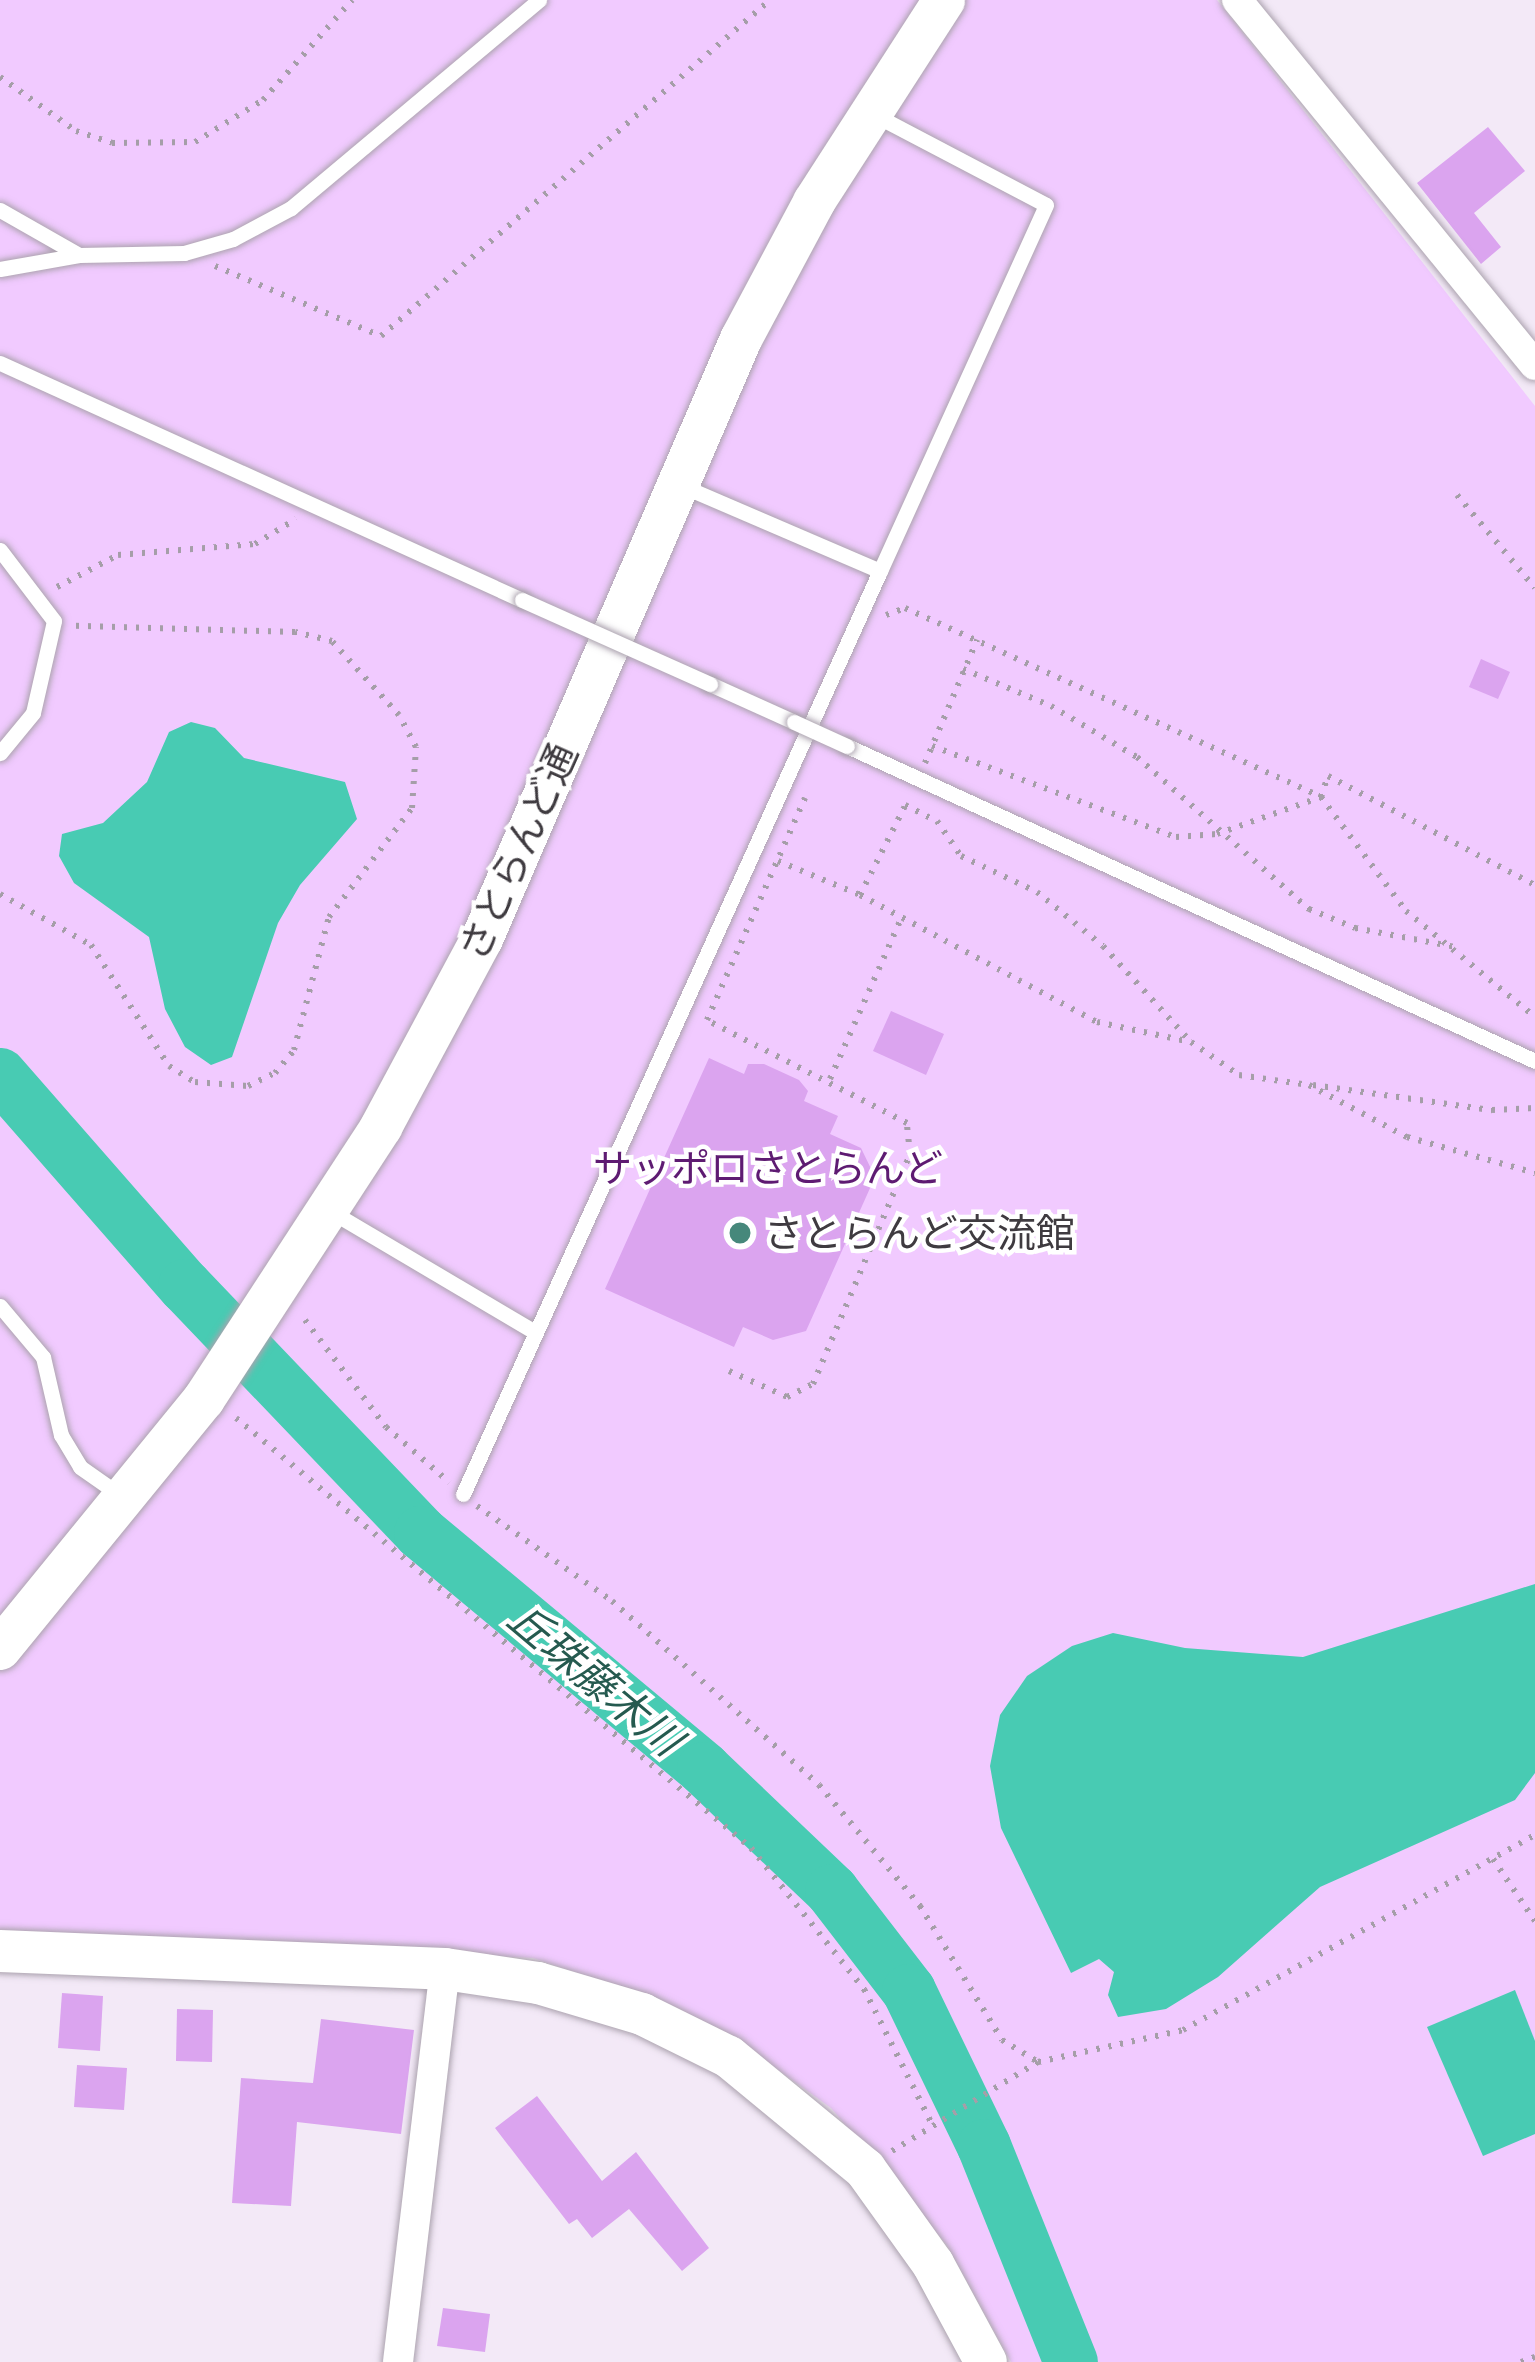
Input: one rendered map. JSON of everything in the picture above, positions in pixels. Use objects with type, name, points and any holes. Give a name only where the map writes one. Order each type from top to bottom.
[{"type":"street","name":"さとらんど通","points":[[0,1649],[127,1500],[220,1409],[286,1314],[330,1210],[482,938],[674,482],[793,241],[944,0]]},
{"type":"street","points":[[1237,0],[1535,364]]},
{"type":"street","points":[[0,1952],[445,1969],[538,1983],[642,2014],[729,2057],[865,2169],[933,2264],[986,2362]]},
{"type":"street","points":[[398,2362],[445,1969]]},
{"type":"lane","points":[[0,269],[79,255],[184,253],[291,208],[538,0]]},
{"type":"lane","points":[[464,1494],[1046,205],[871,113]]},
{"type":"lane","points":[[0,210],[79,255]]},
{"type":"lane","points":[[0,363],[1535,1061]]},
{"type":"lane","points":[[674,482],[880,571]]},
{"type":"lane","points":[[0,550],[54,621],[32,713],[0,753]]},
{"type":"lane","points":[[330,1210],[535,1332]]},
{"type":"lane","points":[[0,1306],[43,1357],[61,1435],[80,1468],[127,1500]]},
{"type":"path","points":[[0,77],[76,131],[112,143],[195,142],[263,100],[352,0]]},
{"type":"path","points":[[184,253],[381,336],[770,0]]},
{"type":"path","points":[[1457,495],[1535,588]]},
{"type":"path","points":[[39,601],[118,555],[255,544],[283,534],[310,502]]},
{"type":"path","points":[[877,634],[886,614],[905,608],[1321,797],[1406,911],[1460,947],[1535,1017]]},
{"type":"path","points":[[0,894],[91,946],[170,1066],[195,1082],[248,1086],[294,1050],[329,916],[399,830],[420,776],[399,715],[332,641],[296,632],[104,630],[54,621]]},
{"type":"path","points":[[963,669],[1051,706],[1137,757],[1173,782],[1217,834],[1309,909],[1390,937],[1460,947]]},
{"type":"path","points":[[932,746],[1015,772],[1116,820],[1176,837],[1217,834],[1321,797]]},
{"type":"path","points":[[1321,797],[1328,776],[1535,885]]},
{"type":"path","points":[[729,1371],[788,1397],[813,1384],[910,1154],[907,1123],[707,1019],[814,779]]},
{"type":"path","points":[[905,805],[937,821],[961,856],[1037,892],[1102,946],[1190,1042],[1240,1075],[1492,1110],[1535,1108]]},
{"type":"path","points":[[778,861],[901,919],[1097,1022],[1190,1042]]},
{"type":"path","points":[[830,1079],[901,919]]},
{"type":"path","points":[[1309,1085],[1407,1137],[1535,1173]]},
{"type":"path","points":[[286,1314],[386,1427],[464,1494],[612,1601],[819,1785],[920,1906],[1002,2040],[1038,2062]]},
{"type":"path","points":[[220,1409],[751,1848],[864,1989],[932,2124]]},
{"type":"path","points":[[865,2169],[1038,2062],[1184,2030],[1535,1835]]},
{"type":"path","points":[[1493,1859],[1535,1921]]},
{"type":"path","points":[[1521,2362],[1535,2357]]},
{"type":"green space","name":"サッポロさとらんど","points":[[0,0],[1217,0],[1535,406],[1535,2362],[1011,2362],[947,2245],[831,2108],[745,2046],[656,1999],[533,1958],[0,1931]]},
{"type":"shaded area","points":[[191,722],[215,728],[244,758],[345,782],[357,819],[300,885],[278,923],[232,1057],[211,1065],[185,1047],[165,1009],[149,937],[74,883],[59,856],[62,834],[103,823],[147,782],[169,732]]},
{"type":"shaded area","points":[[1535,1584],[1535,1773],[1515,1800],[1320,1887],[1218,1977],[1166,2009],[1118,2017],[1108,1995],[1114,1972],[1099,1959],[1071,1973],[1001,1828],[990,1766],[1000,1715],[1027,1676],[1072,1646],[1113,1633],[1185,1648],[1303,1657]]},
{"type":"shaded area","points":[[1515,1990],[1535,2041],[1535,2134],[1483,2156],[1427,2027]]},
{"type":"building","points":[[1488,127],[1525,171],[1474,213],[1501,247],[1481,264],[1417,183]]},
{"type":"building","points":[[1481,659],[1510,672],[1498,699],[1469,687]]},
{"type":"building","points":[[891,1011],[944,1034],[926,1075],[873,1051]]},
{"type":"building","name":"さとらんど交流館","points":[[709,1058],[744,1074],[748,1064],[764,1064],[799,1080],[808,1091],[804,1101],[838,1116],[830,1134],[861,1148],[875,1177],[806,1331],[773,1340],[743,1327],[734,1347],[605,1289]]},
{"type":"building","points":[[62,1993],[103,1996],[100,2051],[58,2048]]},
{"type":"building","points":[[177,2009],[213,2010],[212,2062],[176,2061]]},
{"type":"building","points":[[321,2019],[414,2030],[401,2134],[297,2122],[291,2206],[232,2203],[241,2078],[313,2083]]},
{"type":"building","points":[[77,2065],[127,2068],[124,2110],[74,2107]]},
{"type":"building","points":[[537,2096],[602,2181],[636,2152],[709,2248],[682,2271],[629,2209],[592,2238],[577,2219],[569,2224],[495,2128]]},
{"type":"building","points":[[443,2308],[490,2314],[485,2352],[437,2346]]},
{"type":"waterway","name":"丘珠藤木川","points":[[0,1075],[185,1286],[421,1533],[704,1769],[832,1891],[909,1991],[984,2146],[1071,2362]]},
{"type":"place","name":"さとらんど交流館","points":[[740,1233]]}]
